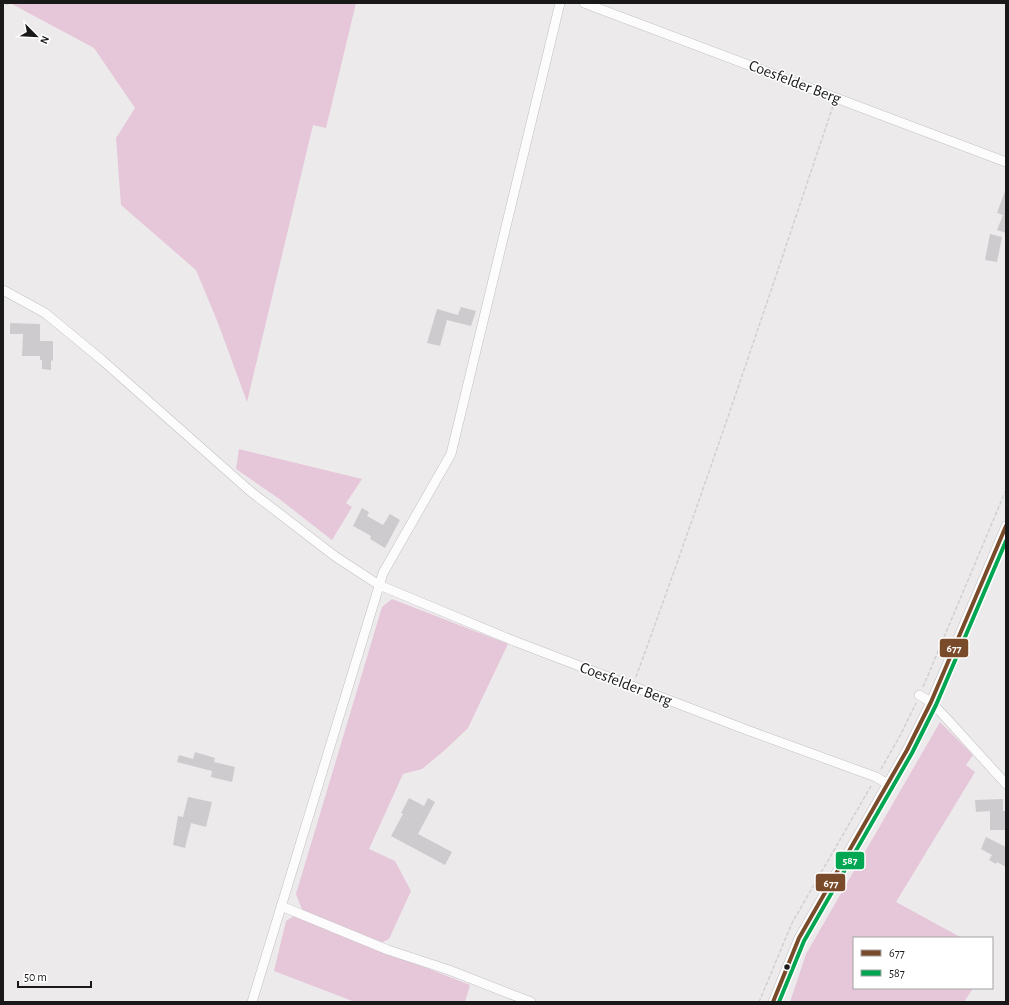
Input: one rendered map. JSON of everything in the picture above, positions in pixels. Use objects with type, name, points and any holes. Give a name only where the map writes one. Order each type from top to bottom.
[{"type":"street","points":[[252,1002],[383,573],[451,454],[560,3]]},
{"type":"street","name":"Coesfelder Berg","points":[[584,3],[1006,162]]},
{"type":"street","name":"Coesfelder Berg","points":[[3,290],[45,313],[102,360],[250,491],[336,557],[379,585],[514,641],[633,687],[876,777],[888,784]]},
{"type":"street","points":[[773,1002],[800,938],[907,750],[931,702],[1006,526]]},
{"type":"street","points":[[919,695],[931,702],[1006,784]]},
{"type":"street","points":[[281,906],[388,950],[449,970],[531,1002]]},
{"type":"path","points":[[633,687],[682,553],[835,98]]},
{"type":"path","points":[[759,1002],[792,923],[901,734],[1006,490]]},
{"type":"shaded area","points":[[10,3],[356,3],[326,128],[313,125],[247,402],[218,323],[196,270],[121,205],[116,138],[135,108],[94,48]]},
{"type":"shaded area","points":[[239,449],[362,479],[346,503],[352,507],[332,540],[278,498],[236,469]]},
{"type":"shaded area","points":[[392,599],[508,644],[468,728],[422,769],[403,774],[369,849],[395,861],[411,891],[389,939],[381,943],[303,912],[296,894],[382,607]]},
{"type":"shaded area","points":[[940,722],[973,755],[966,765],[975,772],[896,902],[960,937],[853,937],[853,989],[972,989],[964,1002],[790,1002],[806,954]]},
{"type":"shaded area","points":[[294,916],[470,985],[465,1002],[355,1002],[274,971],[286,921]]},
{"type":"building","points":[[1005,191],[1006,233],[997,230],[1003,215],[997,213]]},
{"type":"building","points":[[990,234],[1002,237],[997,262],[985,260]]},
{"type":"building","points":[[461,307],[476,311],[471,326],[447,320],[440,346],[427,343],[437,309],[458,315]]},
{"type":"building","points":[[10,323],[40,324],[40,341],[53,341],[53,361],[51,360],[51,370],[42,369],[42,360],[40,360],[40,356],[22,356],[23,334],[10,334]]},
{"type":"building","points":[[362,508],[369,512],[367,516],[383,525],[390,514],[400,520],[385,548],[370,539],[371,536],[353,526]]},
{"type":"building","points":[[195,752],[215,758],[214,762],[235,767],[232,782],[211,777],[212,771],[177,762],[179,755],[193,759]]},
{"type":"building","points":[[188,797],[212,802],[206,827],[191,823],[185,848],[173,845],[178,816],[183,817]]},
{"type":"building","points":[[409,798],[424,806],[428,798],[435,802],[418,834],[452,852],[445,865],[391,836],[403,814],[401,813]]},
{"type":"building","points":[[1003,799],[1003,811],[1006,811],[1006,830],[990,830],[990,811],[976,812],[975,800]]},
{"type":"building","points":[[986,837],[1006,847],[1006,867],[989,860],[992,855],[981,849]]},
{"type":"transit line","name":"677","points":[[773,1002],[799,938],[907,750],[931,702],[1006,526]]},
{"type":"transit line","name":"587","points":[[779,1002],[804,941],[912,753],[936,705],[1006,541]]}]
